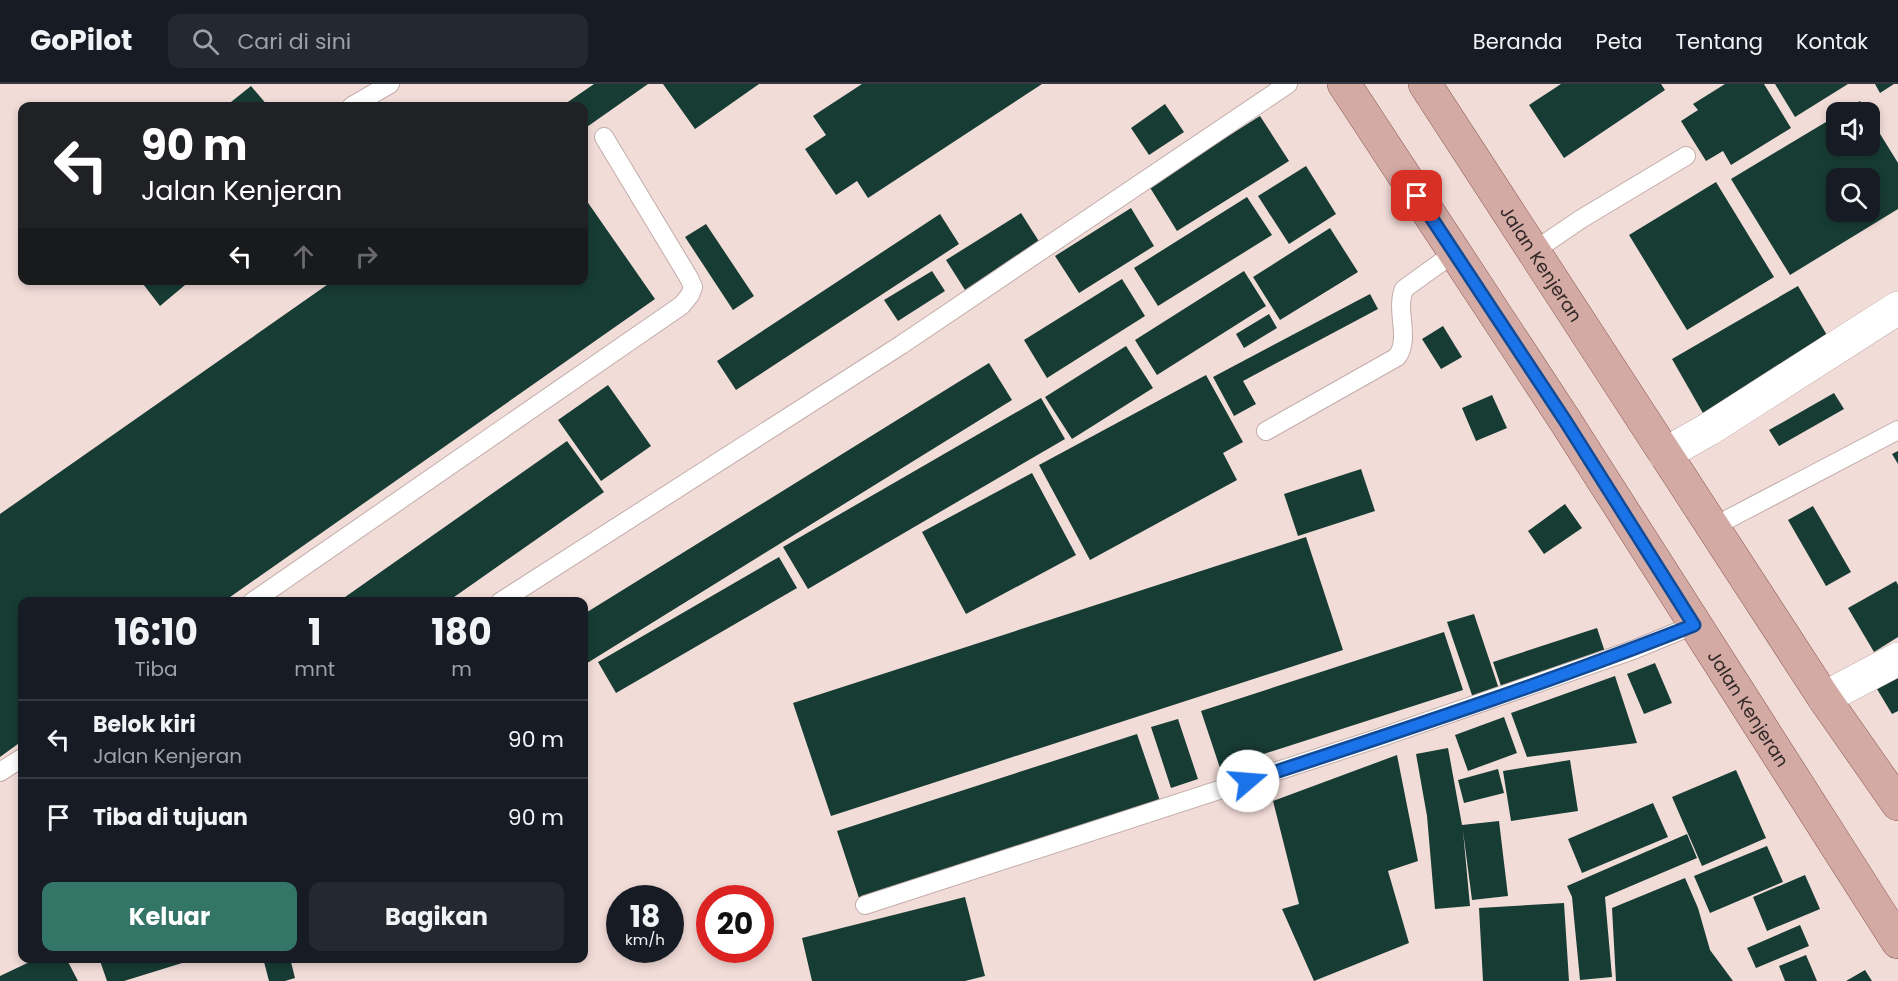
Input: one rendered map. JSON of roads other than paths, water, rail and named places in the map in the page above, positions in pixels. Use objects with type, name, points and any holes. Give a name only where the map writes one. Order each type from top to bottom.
[{"type":"main road","name":"Jalan Kenjeran","points":[[1344,84],[1566,422],[1898,942]]},
{"type":"main road","name":"Jalan Kenjeran","points":[[1425,84],[1824,698],[1898,804]]},
{"type":"street","points":[[1665,454],[1709,429],[1898,308]]},
{"type":"street","points":[[1824,698],[1898,658]]},
{"type":"lane","points":[[359,102],[390,84]]},
{"type":"lane","points":[[508,597],[911,339],[1288,84]]},
{"type":"lane","points":[[259,597],[682,304],[690,295],[693,287],[689,278],[603,137]]},
{"type":"lane","points":[[1534,251],[1581,219],[1686,156]]},
{"type":"lane","points":[[1266,431],[1397,357],[1402,347],[1401,302],[1404,289],[1454,253]]},
{"type":"lane","points":[[1713,527],[1898,430]]},
{"type":"lane","points":[[865,905],[1382,737],[1633,650],[1694,625]]},
{"type":"lane","points":[[0,772],[18,761]]}]
